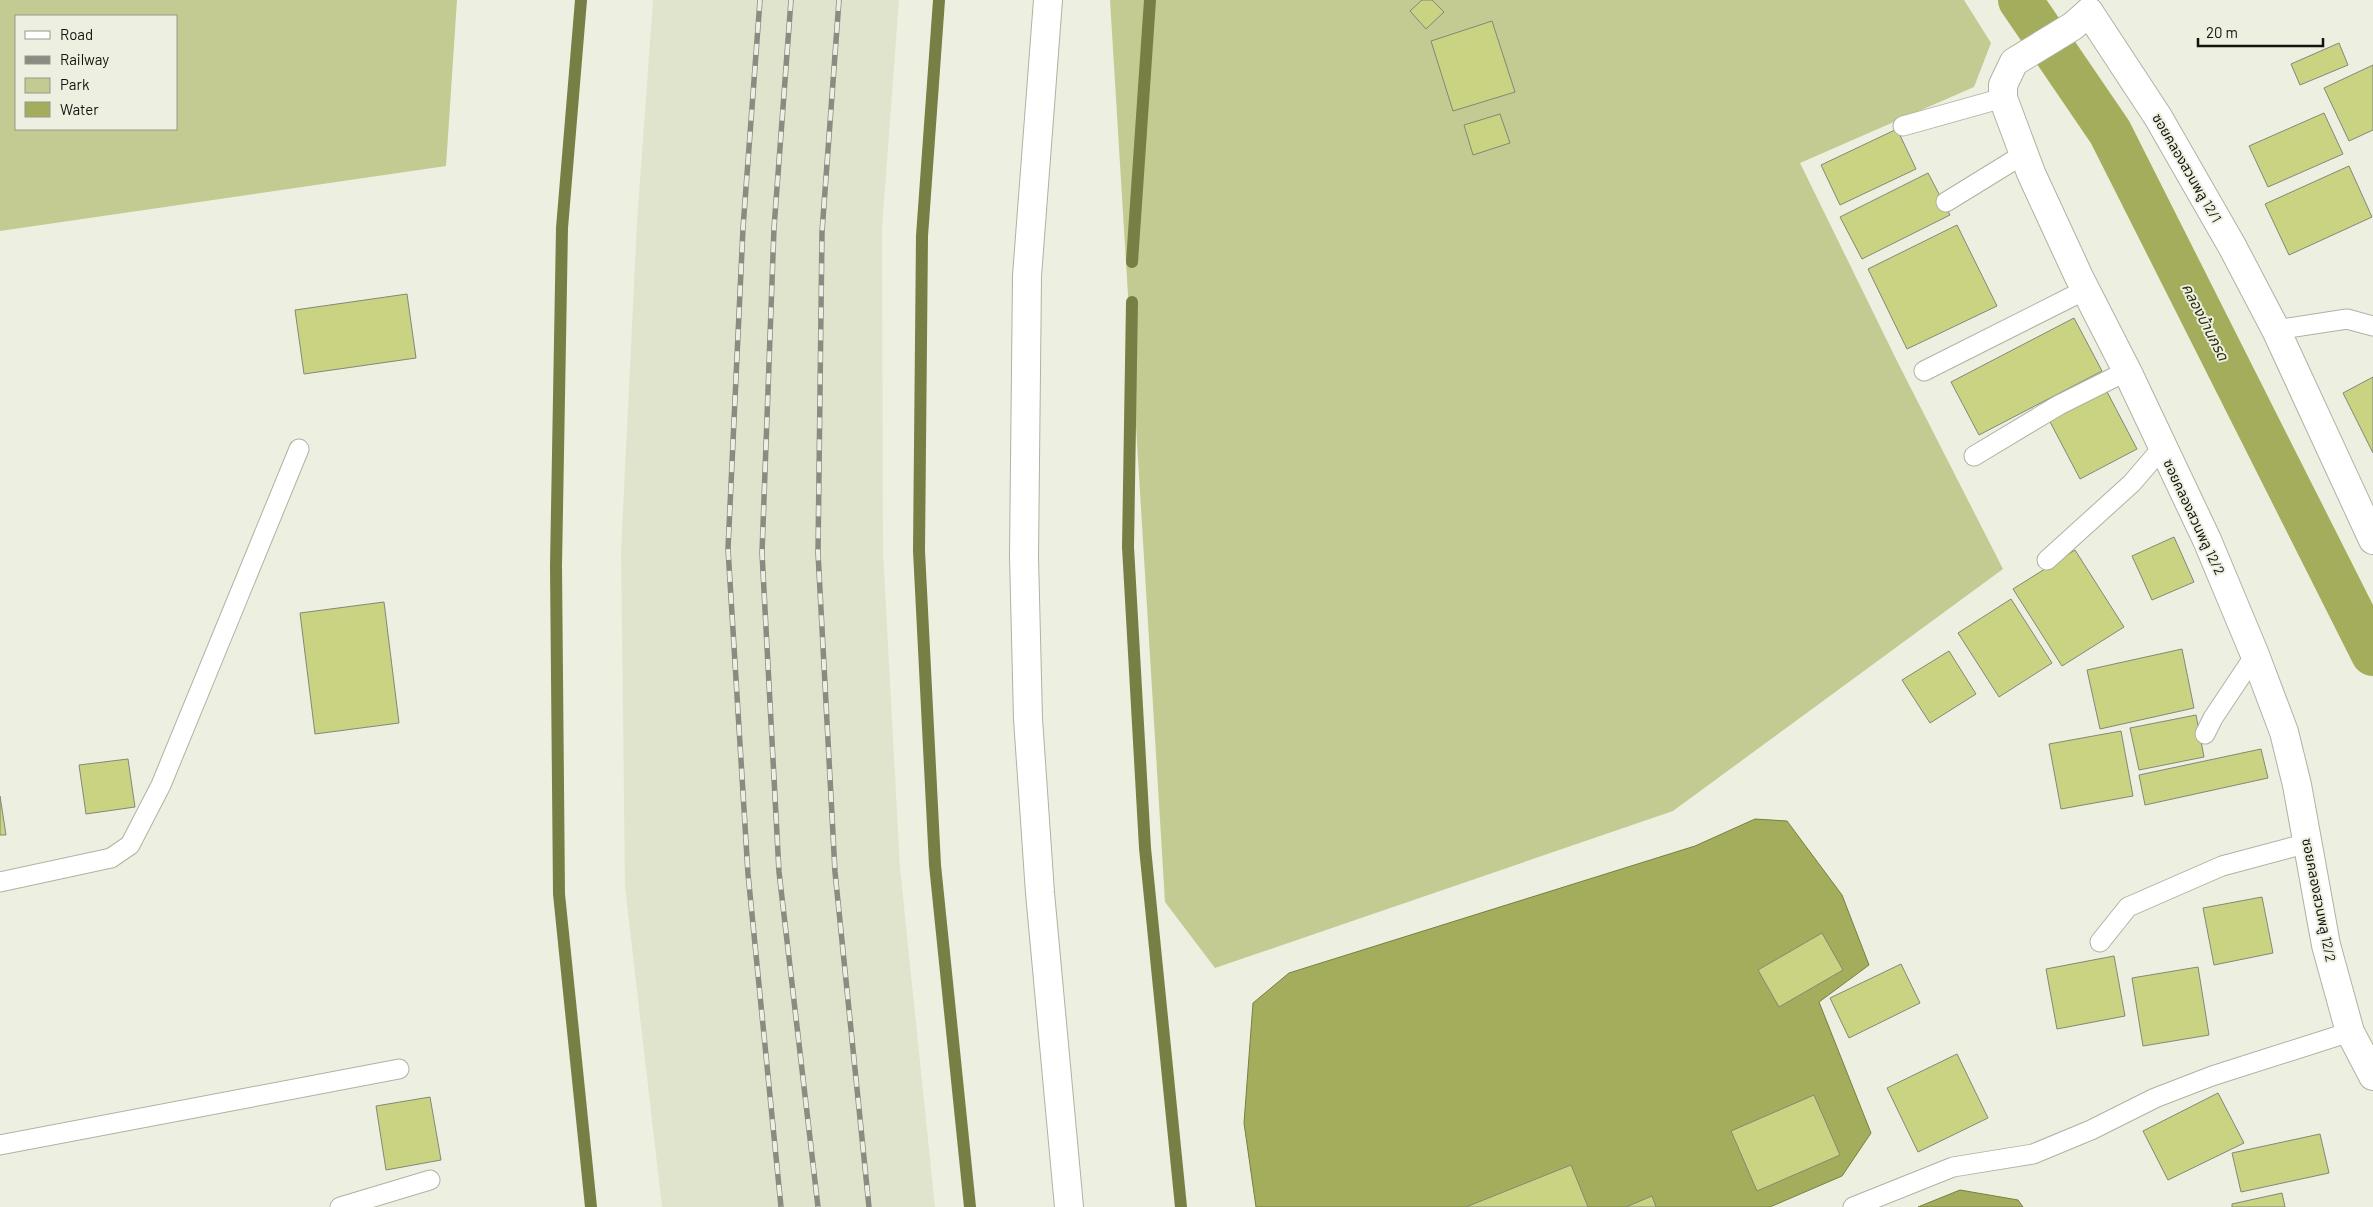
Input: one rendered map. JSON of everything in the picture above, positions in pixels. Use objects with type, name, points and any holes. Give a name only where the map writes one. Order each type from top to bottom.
[{"type":"street","points":[[1048,0],[1027,276],[1024,556],[1028,719],[1040,893],[1069,1207]]},
{"type":"street","points":[[2003,98],[2003,85],[2014,62],[2085,13]]},
{"type":"street","name":"ซอยคลองสวนพลู 12/1","points":[[2085,13],[2158,116],[2232,246],[2276,330],[2373,540]]},
{"type":"street","name":"ซอยคลองสวนพลู 12/2","points":[[2003,98],[2024,154],[2086,290],[2127,371],[2207,540],[2255,655],[2284,732],[2297,785],[2326,945],[2350,1032],[2373,1076]]},
{"type":"lane","points":[[1902,126],[2003,98]]},
{"type":"lane","points":[[1946,202],[2024,154]]},
{"type":"lane","points":[[1924,371],[2086,290]]},
{"type":"lane","points":[[2276,330],[2347,319],[2373,326]]},
{"type":"lane","points":[[1974,456],[2059,405],[2127,371]]},
{"type":"lane","points":[[0,882],[111,858],[130,845],[161,785],[299,448]]},
{"type":"lane","points":[[2047,560],[2132,482],[2162,448]]},
{"type":"lane","points":[[2205,734],[2213,718],[2255,655]]},
{"type":"lane","points":[[2100,942],[2128,907],[2222,866],[2308,843]]},
{"type":"lane","points":[[1853,1207],[1953,1167],[2033,1154],[2091,1130],[2155,1098],[2212,1076],[2350,1032]]},
{"type":"lane","points":[[0,1146],[399,1069]]},
{"type":"lane","points":[[340,1207],[430,1180]]},
{"type":"shaded area","points":[[653,0],[899,0],[882,229],[883,551],[900,868],[935,1207],[662,1207],[625,887],[621,551],[637,222]]},
{"type":"green space","points":[[0,0],[457,0],[446,166],[0,231]]},
{"type":"green space","points":[[1110,0],[1964,0],[1991,43],[1974,87],[1800,163],[1898,363],[2003,569],[1673,811],[1215,968],[1165,902]]},
{"type":"water","points":[[1755,819],[1787,821],[1842,895],[1869,965],[1819,1002],[1871,1133],[1842,1176],[1770,1207],[1256,1207],[1244,1123],[1253,1003],[1289,973],[1695,846]]},
{"type":"water","points":[[1960,1190],[2018,1200],[2023,1207],[1918,1207]]},
{"type":"building","points":[[1422,0],[1432,0],[1444,12],[1426,29],[1410,11]]},
{"type":"building","points":[[1492,21],[1515,92],[1453,111],[1431,41]]},
{"type":"building","points":[[2339,43],[2348,65],[2300,85],[2291,64]]},
{"type":"building","points":[[2373,65],[2373,130],[2349,141],[2324,88]]},
{"type":"building","points":[[2324,113],[2343,154],[2268,187],[2249,146]]},
{"type":"building","points":[[1500,114],[1510,143],[1473,155],[1464,125]]},
{"type":"building","points":[[1897,129],[1916,169],[1840,205],[1821,165]]},
{"type":"building","points":[[2349,166],[2372,217],[2289,255],[2265,204]]},
{"type":"building","points":[[1928,173],[1950,215],[1862,259],[1840,217]]},
{"type":"building","points":[[1957,225],[1997,306],[1907,349],[1868,269]]},
{"type":"building","points":[[407,294],[416,358],[304,374],[295,310]]},
{"type":"building","points":[[2074,318],[2102,371],[1979,435],[1951,382]]},
{"type":"building","points":[[2373,377],[2373,453],[2343,393]]},
{"type":"building","points":[[2105,388],[2137,449],[2080,479],[2048,418]]},
{"type":"building","points":[[2174,537],[2194,582],[2152,600],[2132,556]]},
{"type":"building","points":[[2075,550],[2124,627],[2062,666],[2013,589]]},
{"type":"building","points":[[2011,599],[2052,663],[1999,697],[1958,633]]},
{"type":"building","points":[[384,602],[399,723],[315,734],[300,613]]},
{"type":"building","points":[[2182,649],[2194,708],[2100,729],[2087,670]]},
{"type":"building","points":[[1949,651],[1976,694],[1930,723],[1902,680]]},
{"type":"building","points":[[2196,715],[2204,757],[2139,770],[2130,728]]},
{"type":"building","points":[[2121,731],[2133,796],[2061,809],[2049,744]]},
{"type":"building","points":[[2261,749],[2268,778],[2145,805],[2139,775]]},
{"type":"building","points":[[128,759],[135,807],[86,814],[79,765]]},
{"type":"building","points":[[0,796],[6,835],[0,835]]},
{"type":"building","points":[[2262,897],[2273,953],[2214,965],[2203,908]]},
{"type":"building","points":[[1822,933],[1843,970],[1779,1007],[1758,970]]},
{"type":"building","points":[[2114,956],[2125,1016],[2057,1029],[2046,969]]},
{"type":"building","points":[[1901,964],[1920,1003],[1849,1038],[1830,998]]},
{"type":"building","points":[[2198,967],[2209,1035],[2143,1046],[2132,978]]},
{"type":"building","points":[[1957,1054],[1988,1118],[1918,1152],[1887,1088]]},
{"type":"building","points":[[2218,1093],[2244,1143],[2168,1180],[2143,1131]]},
{"type":"building","points":[[1814,1095],[1840,1155],[1757,1191],[1731,1131]]},
{"type":"building","points":[[430,1097],[441,1160],[386,1170],[376,1106]]},
{"type":"building","points":[[2320,1134],[2329,1173],[2241,1192],[2232,1153]]},
{"type":"building","points":[[1571,1165],[1588,1207],[1466,1207]]},
{"type":"building","points":[[2282,1193],[2285,1207],[2232,1207],[2232,1204]]},
{"type":"building","points":[[1652,1196],[1656,1207],[1626,1207]]},
{"type":"waterway","points":[[581,0],[562,228],[556,566],[559,894],[591,1207]]},
{"type":"waterway","points":[[939,0],[922,236],[919,551],[935,865],[970,1207]]},
{"type":"waterway","points":[[1132,262],[1150,0]]},
{"type":"waterway","name":"คลองบ้านกรด","points":[[2020,0],[2110,132],[2373,654]]},
{"type":"waterway","points":[[1132,302],[1128,547],[1145,848],[1181,1207]]},
{"type":"railway","points":[[760,0],[743,228],[728,549],[748,874],[781,1207]]},
{"type":"railway","points":[[791,0],[774,228],[762,553],[779,872],[818,1207]]},
{"type":"railway","points":[[839,0],[822,232],[818,553],[835,872],[869,1207]]}]
